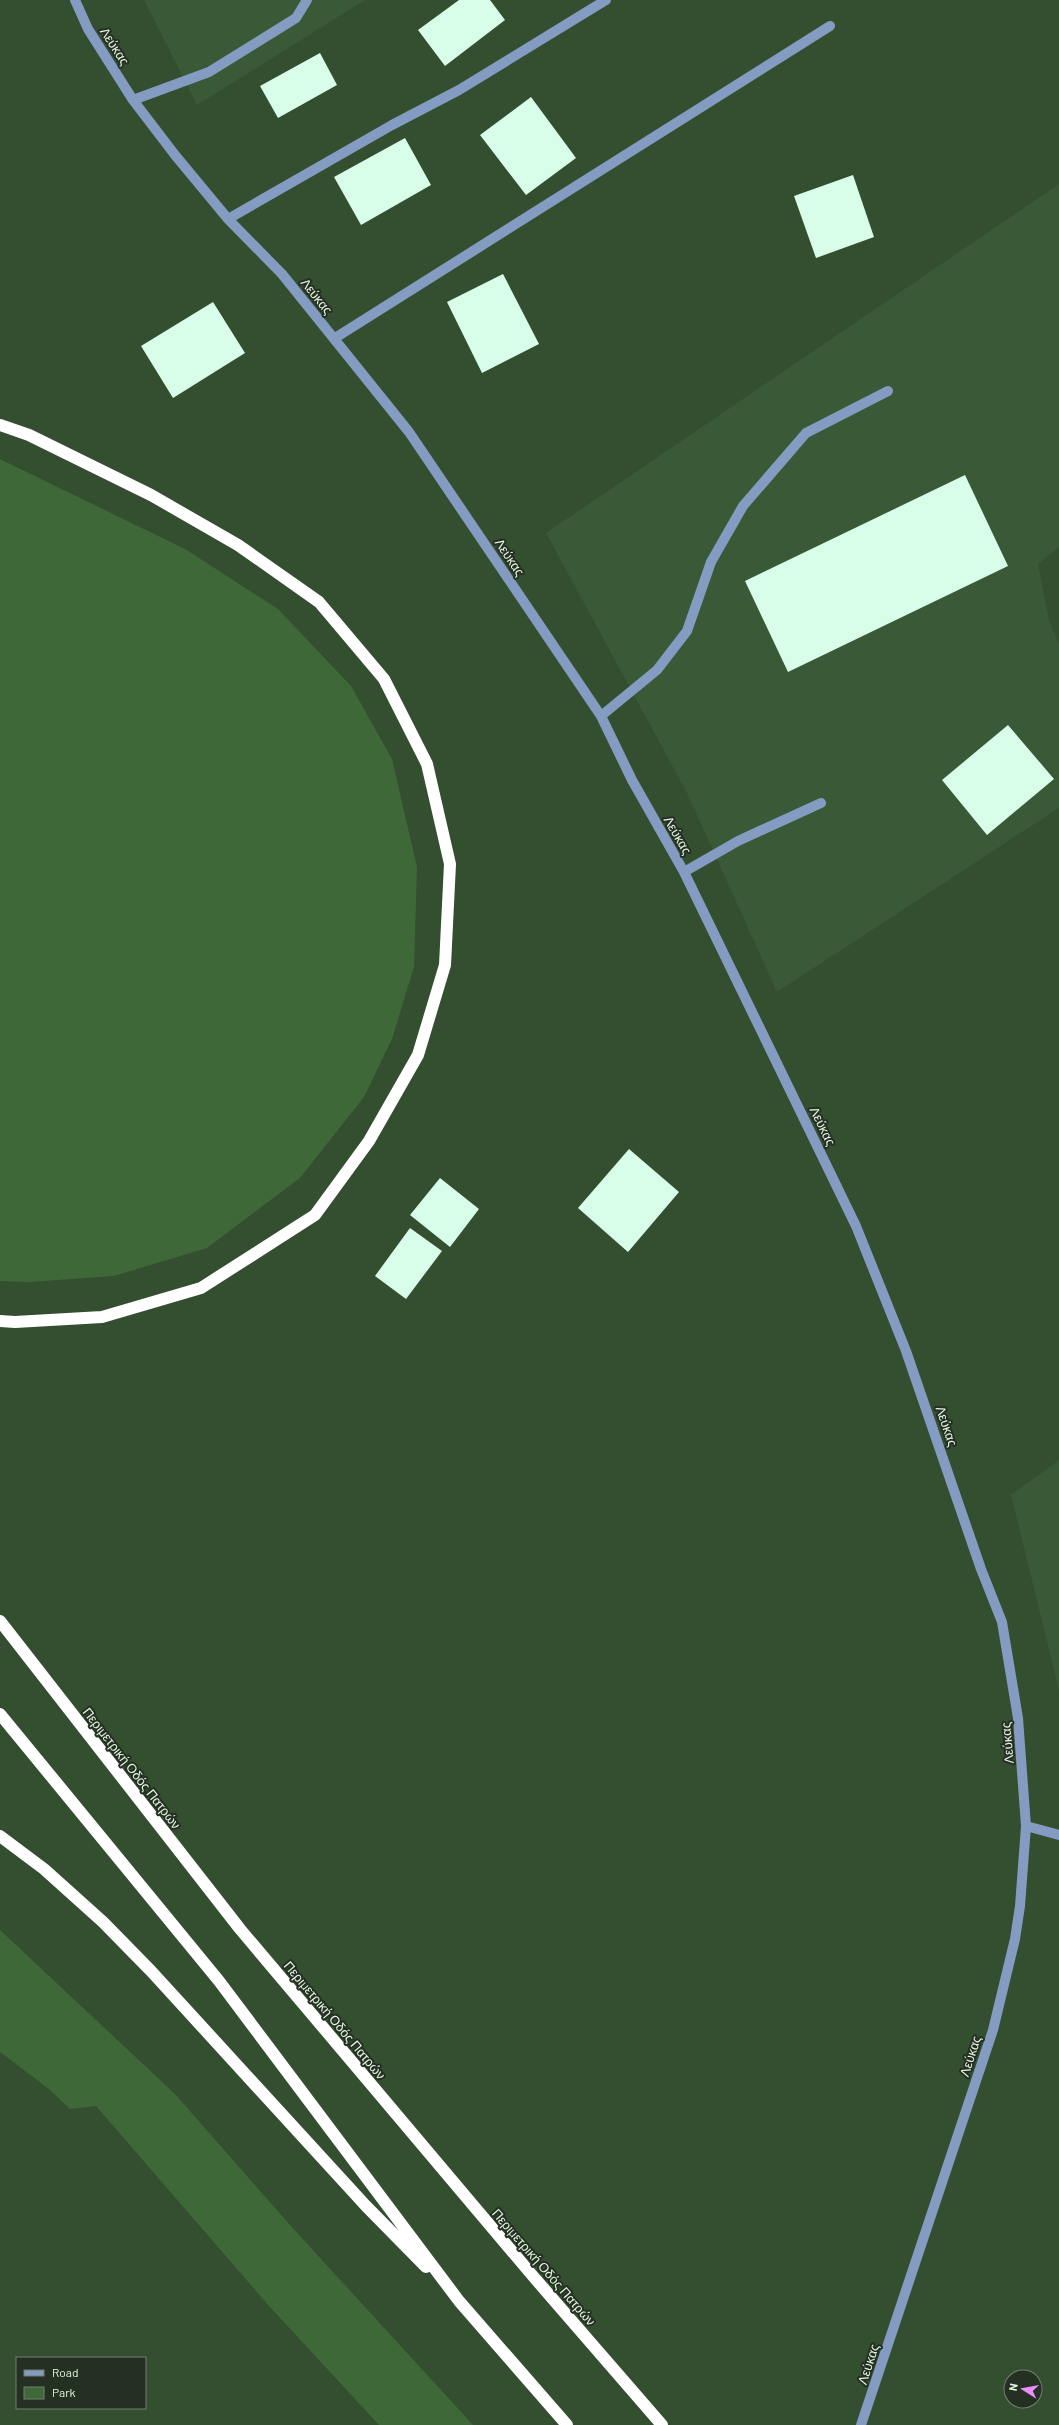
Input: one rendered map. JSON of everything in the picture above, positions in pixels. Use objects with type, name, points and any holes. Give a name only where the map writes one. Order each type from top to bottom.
[{"type":"highway","points":[[0,425],[29,435],[151,495],[238,545],[319,602],[384,679],[427,764],[450,864],[445,965],[418,1055],[369,1141],[315,1215],[201,1288],[102,1317],[15,1322],[0,1321]]},
{"type":"highway","name":"Περιμετρική Οδός Πατρών","points":[[0,1621],[240,1929],[532,2275],[662,2425]]},
{"type":"highway","points":[[0,1714],[219,1981],[459,2301]]},
{"type":"highway","points":[[0,1836],[44,1869],[102,1922],[151,1970],[366,2206],[459,2301],[567,2425]]},
{"type":"street","name":"Λεύκας","points":[[75,0],[88,29],[134,100],[175,155],[228,219],[282,274],[335,338],[409,432],[601,716],[632,780],[684,872],[856,1226],[930,1416],[981,1570],[1002,1622],[1018,1718],[1026,1826],[1020,1906],[1015,1938],[999,2007],[938,2198],[861,2425]]},
{"type":"street","points":[[134,100],[209,72],[296,18],[307,0]]},
{"type":"street","points":[[228,219],[392,125],[459,90],[606,0]]},
{"type":"street","points":[[335,338],[830,26]]},
{"type":"street","points":[[601,716],[657,670],[687,632],[711,562],[743,506],[806,433],[888,391]]},
{"type":"street","points":[[684,872],[738,841],[821,803]]},
{"type":"street","points":[[1026,1826],[1059,1835]]},
{"type":"shaded area","points":[[144,0],[365,0],[197,105]]},
{"type":"shaded area","points":[[1059,184],[1059,547],[1038,564],[1049,620],[1059,644],[1059,808],[777,992],[687,793],[546,533]]},
{"type":"shaded area","points":[[1059,1460],[1059,1690],[1011,1495]]},
{"type":"green space","points":[[0,459],[185,549],[278,609],[351,686],[392,759],[417,867],[414,967],[392,1039],[364,1097],[300,1178],[207,1248],[114,1276],[30,1282],[0,1281]]},
{"type":"green space","points":[[0,1930],[175,2094],[290,2225],[473,2425],[379,2425],[269,2306],[96,2106],[70,2109],[49,2089],[0,2052]]},
{"type":"building","points":[[459,0],[490,0],[505,20],[445,66],[418,30]]},
{"type":"building","points":[[320,53],[337,85],[278,118],[260,86]]},
{"type":"building","points":[[531,97],[576,158],[526,195],[480,135]]},
{"type":"building","points":[[405,138],[431,185],[361,225],[334,177]]},
{"type":"building","points":[[853,175],[874,237],[816,258],[794,196]]},
{"type":"building","points":[[503,274],[539,344],[482,373],[447,302]]},
{"type":"building","points":[[213,302],[245,353],[173,398],[141,346]]},
{"type":"building","points":[[965,475],[1008,566],[788,672],[745,581]]},
{"type":"building","points":[[1008,725],[1054,779],[987,835],[942,780]]},
{"type":"building","points":[[629,1149],[679,1192],[628,1252],[578,1208]]},
{"type":"building","points":[[440,1178],[479,1209],[450,1247],[410,1215]]},
{"type":"building","points":[[410,1228],[442,1251],[406,1299],[375,1276]]}]
